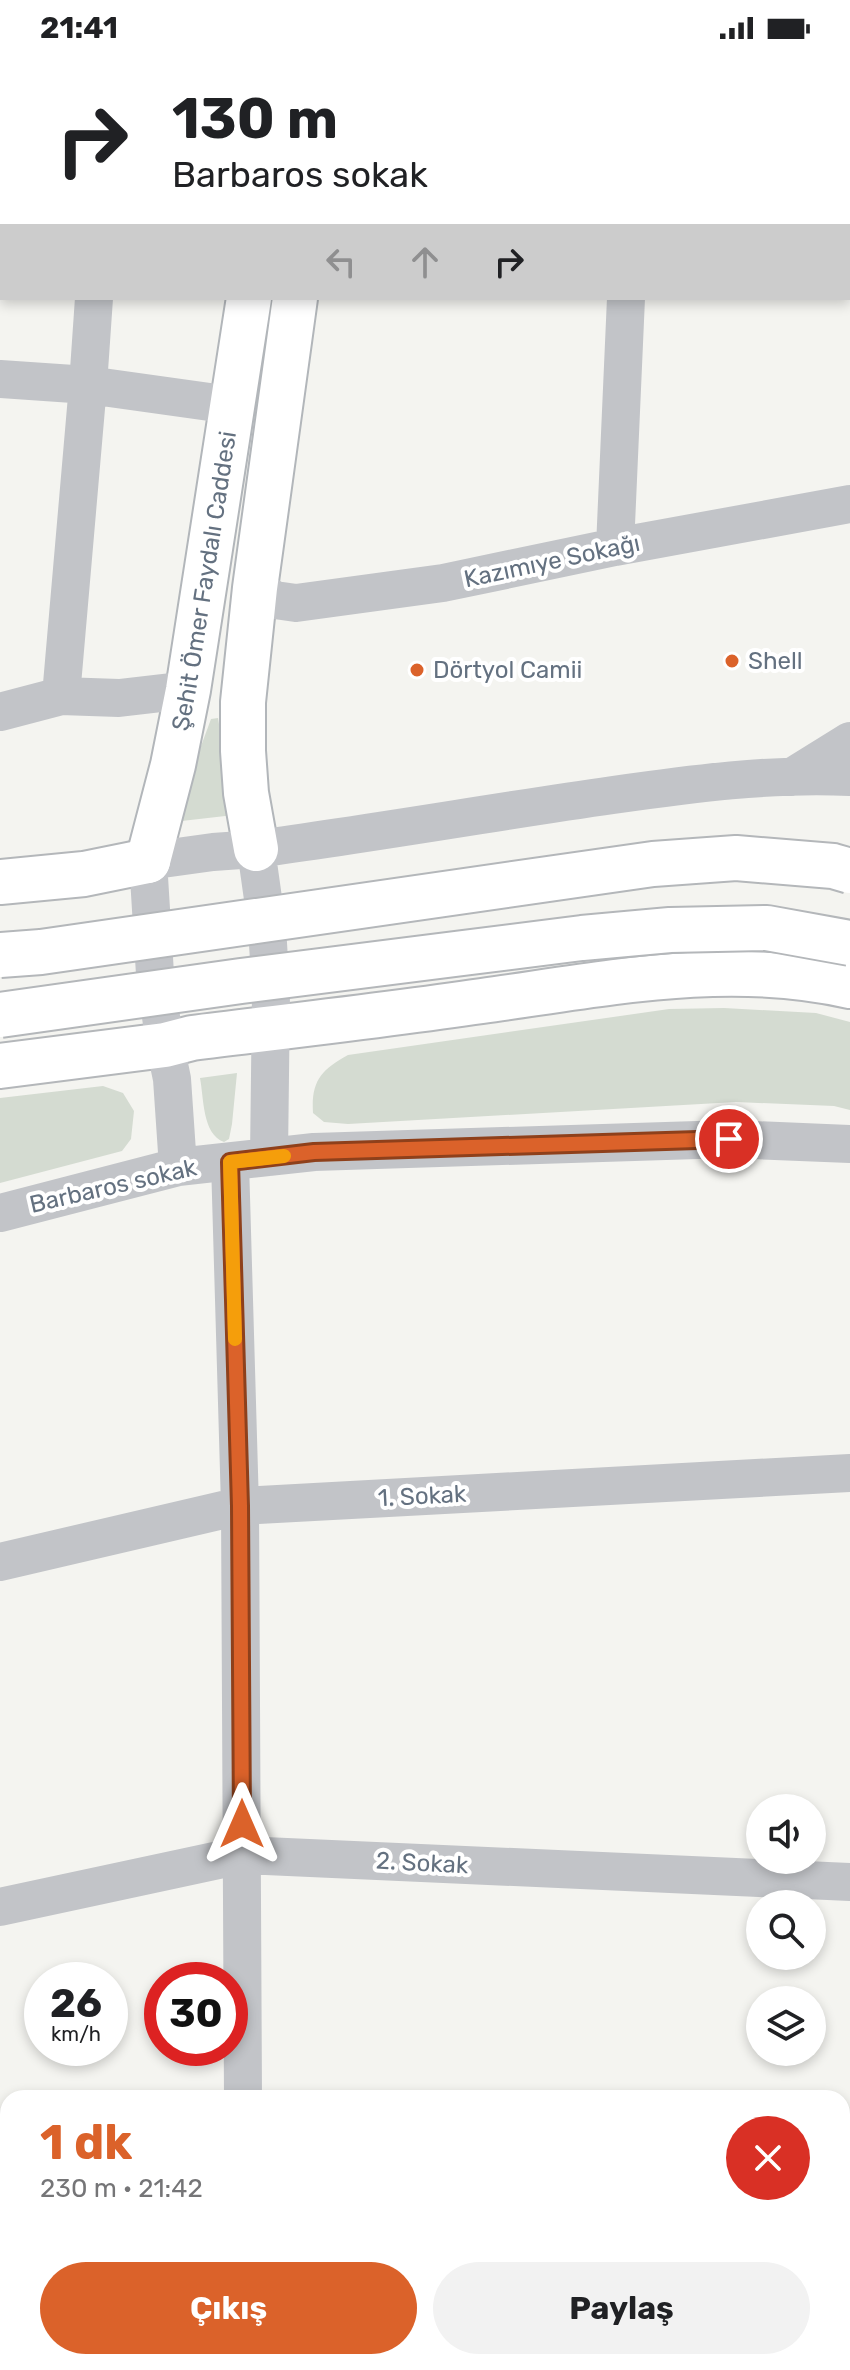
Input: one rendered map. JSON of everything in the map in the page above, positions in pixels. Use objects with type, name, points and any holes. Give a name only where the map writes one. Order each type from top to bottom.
[{"type":"main road","name":"Şehit Ömer Faydalı Caddesi","points":[[148,861],[173,765],[188,690],[249,300]]},
{"type":"main road","name":"Şehit Ömer Faydalı Caddesi","points":[[256,849],[246,793],[243,702],[255,588],[295,300]]},
{"type":"main road","points":[[0,955],[41,952],[653,864],[736,858],[833,866],[850,871]]},
{"type":"main road","points":[[0,882],[84,874],[148,861]]},
{"type":"main road","points":[[0,1015],[367,965],[670,930],[767,928],[850,943]]},
{"type":"main road","points":[[0,1066],[664,976],[718,972],[775,973],[850,986]]},
{"type":"street","points":[[61,696],[94,300]]},
{"type":"street","points":[[615,547],[626,300]]},
{"type":"street","points":[[0,379],[88,385],[231,405]]},
{"type":"street","name":"Kazımıye Sokağı","points":[[255,588],[275,600],[296,603],[443,583],[615,547],[850,504]]},
{"type":"street","points":[[0,712],[61,696],[119,698],[188,690]]},
{"type":"street","points":[[792,777],[850,741]]},
{"type":"street","points":[[178,1167],[172,1079],[155,974],[148,861],[256,849],[667,788],[744,779],[850,777]]},
{"type":"street","points":[[256,849],[267,927],[271,1029],[269,1157]]},
{"type":"street","name":"Barbaros sokak","points":[[0,1213],[178,1167],[314,1152],[729,1139],[850,1144]]},
{"type":"street","points":[[230,1162],[240,1506],[243,2090]]},
{"type":"street","name":"1. Sokak","points":[[0,1562],[240,1506],[850,1473]]},
{"type":"street","name":"2. Sokak","points":[[0,1907],[242,1855],[850,1882]]},
{"type":"shaded area","points":[[218,718],[234,815],[173,822],[211,719]]},
{"type":"shaded area","points":[[724,1008],[816,1013],[850,1022],[850,1110],[834,1106],[736,1102],[348,1124],[324,1122],[313,1113],[314,1093],[320,1078],[348,1055],[669,1009]]},
{"type":"shaded area","points":[[237,1073],[232,1124],[229,1139],[224,1142],[217,1138],[208,1124],[200,1078]]},
{"type":"shaded area","points":[[103,1086],[123,1093],[134,1111],[131,1139],[122,1151],[0,1183],[0,1098]]},
{"type":"slow traffic","points":[[235,1339],[230,1162],[284,1156]]},
{"type":"place","name":"Shell","points":[[732,661]]},
{"type":"place","name":"Dörtyol Camii","points":[[417,670]]},
{"type":"route","points":[[242,1824],[240,1506],[230,1162],[314,1152],[729,1139]]}]
